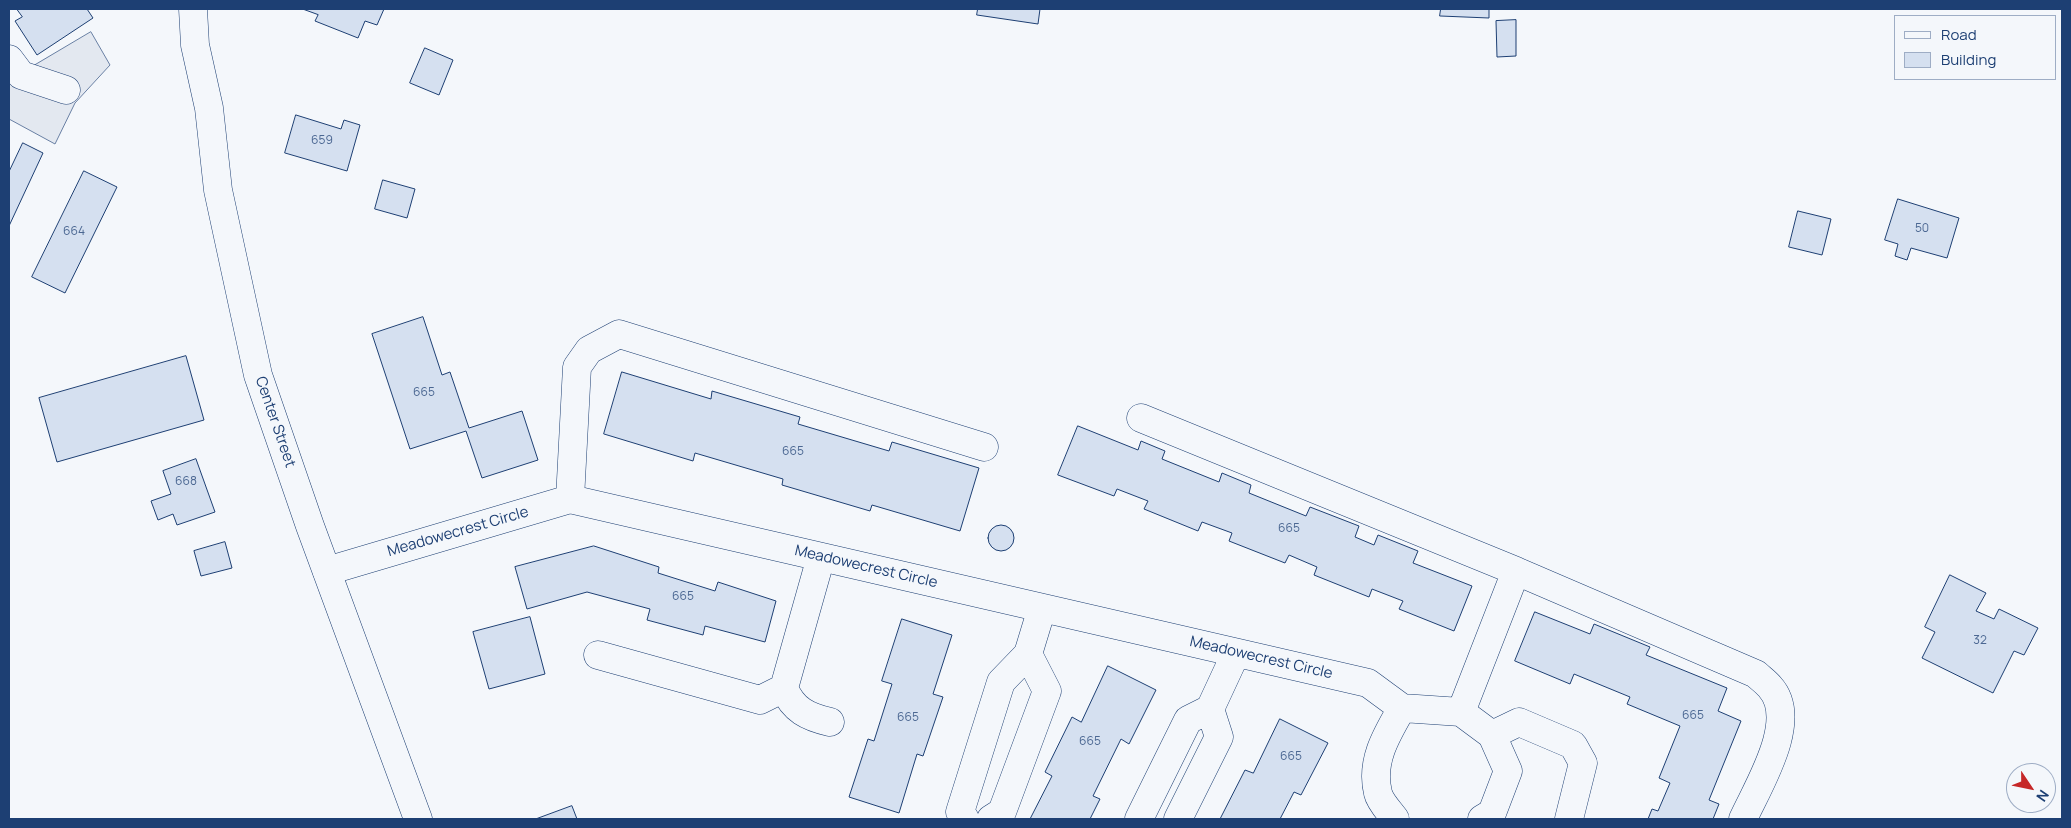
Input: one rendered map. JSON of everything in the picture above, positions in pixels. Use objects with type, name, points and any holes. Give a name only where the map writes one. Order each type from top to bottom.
[{"type":"street","name":"Center Street","points":[[193,9],[195,45],[208,108],[218,190],[258,375],[327,571],[418,819]]},
{"type":"street","points":[[9,59],[21,75],[66,90]]},
{"type":"street","points":[[570,499],[576,367],[589,350],[619,334],[984,447]]},
{"type":"street","points":[[1141,418],[1516,571],[1756,674],[1771,688],[1780,707],[1780,728],[1777,745],[1743,819]]},
{"type":"street","name":"Meadowecrest Circle","points":[[327,571],[570,499],[1368,683],[1402,708]]},
{"type":"street","points":[[821,557],[784,688],[788,700],[809,717],[830,722]]},
{"type":"street","points":[[1461,712],[1516,571]]},
{"type":"street","points":[[965,819],[960,812],[1001,682],[1028,654],[1042,608]]},
{"type":"street","points":[[1139,819],[1188,720],[1210,709],[1236,653]]},
{"type":"street","points":[[991,819],[1002,812],[1047,691],[1028,654]]},
{"type":"street","points":[[598,655],[760,700],[784,688]]},
{"type":"street","points":[[1395,819],[1378,794],[1376,761],[1385,738],[1402,708],[1461,712],[1492,735],[1508,771],[1493,817]]},
{"type":"street","points":[[1178,819],[1219,738],[1210,709]]},
{"type":"street","points":[[1492,735],[1519,722],[1573,745],[1583,763],[1569,819]]},
{"type":"shaded area","points":[[91,32],[110,65],[75,103],[55,144],[9,119],[9,44],[27,69]]},
{"type":"building","points":[[17,9],[87,9],[93,18],[37,55],[15,21],[22,17]]},
{"type":"building","points":[[303,9],[384,9],[377,25],[365,21],[358,38],[315,21],[318,15]]},
{"type":"building","points":[[978,9],[1040,9],[1038,24],[977,15]]},
{"type":"building","points":[[1441,9],[1489,9],[1489,18],[1440,16]]},
{"type":"building","points":[[1516,20],[1516,56],[1497,57],[1496,21]]},
{"type":"building","points":[[425,48],[453,60],[439,95],[410,83]]},
{"type":"building","points":[[296,115],[341,129],[344,120],[360,125],[347,171],[285,153]]},
{"type":"building","points":[[23,143],[43,153],[9,226],[9,172]]},
{"type":"building","points":[[84,171],[117,187],[65,293],[32,277]]},
{"type":"building","points":[[383,180],[415,189],[407,218],[375,209]]},
{"type":"building","points":[[1898,199],[1959,218],[1947,258],[1911,248],[1907,260],[1895,256],[1898,244],[1885,240]]},
{"type":"building","points":[[1798,211],[1831,219],[1822,255],[1789,247]]},
{"type":"building","points":[[423,317],[442,375],[450,372],[469,428],[522,411],[538,460],[482,478],[466,431],[410,449],[372,334]]},
{"type":"building","points":[[186,356],[204,420],[57,462],[39,398]]},
{"type":"building","points":[[622,372],[711,399],[712,391],[800,417],[798,424],[889,451],[892,442],[979,468],[960,531],[872,505],[870,511],[782,485],[783,479],[695,453],[693,461],[604,434]]},
{"type":"building","points":[[1078,426],[1138,450],[1141,441],[1165,451],[1162,459],[1219,482],[1222,473],[1251,485],[1249,493],[1306,516],[1310,507],[1359,526],[1355,537],[1374,545],[1378,535],[1418,551],[1413,563],[1472,586],[1454,631],[1399,609],[1403,601],[1372,589],[1369,597],[1314,575],[1317,567],[1289,555],[1285,563],[1229,541],[1232,533],[1202,522],[1198,531],[1144,509],[1148,501],[1117,489],[1114,496],[1058,475]]},
{"type":"building","points":[[196,459],[215,512],[177,525],[173,514],[158,520],[151,501],[171,494],[163,471]]},
{"type":"building","points":[[1001,525],[1010,529],[1014,538],[1010,547],[1001,551],[992,547],[988,538],[992,529]]},
{"type":"building","points":[[225,542],[232,568],[201,576],[194,551]]},
{"type":"building","points":[[594,546],[659,567],[658,573],[715,591],[718,582],[776,601],[765,642],[705,626],[703,635],[647,620],[650,609],[587,592],[527,609],[515,567]]},
{"type":"building","points":[[1950,575],[1986,593],[1976,611],[1994,619],[1999,609],[2038,628],[2024,655],[2014,651],[1993,693],[1922,658],[1935,632],[1925,627]]},
{"type":"building","points":[[1535,612],[1590,634],[1594,624],[1650,647],[1646,655],[1727,688],[1718,711],[1741,721],[1709,800],[1719,804],[1713,819],[1648,819],[1652,809],[1658,811],[1670,783],[1659,778],[1680,726],[1627,704],[1630,697],[1574,674],[1570,684],[1515,661]]},
{"type":"building","points":[[530,617],[545,674],[489,689],[473,632]]},
{"type":"building","points":[[902,619],[952,635],[933,694],[943,697],[923,756],[917,754],[899,813],[849,797],[868,739],[874,741],[892,684],[882,681]]},
{"type":"building","points":[[1108,666],[1156,690],[1129,744],[1121,739],[1093,796],[1100,799],[1090,819],[1030,819],[1052,776],[1045,772],[1072,717],[1081,722]]},
{"type":"building","points":[[1280,719],[1328,743],[1301,795],[1294,792],[1280,819],[1220,819],[1245,770],[1253,773]]},
{"type":"building","points":[[572,806],[577,819],[536,819]]}]
